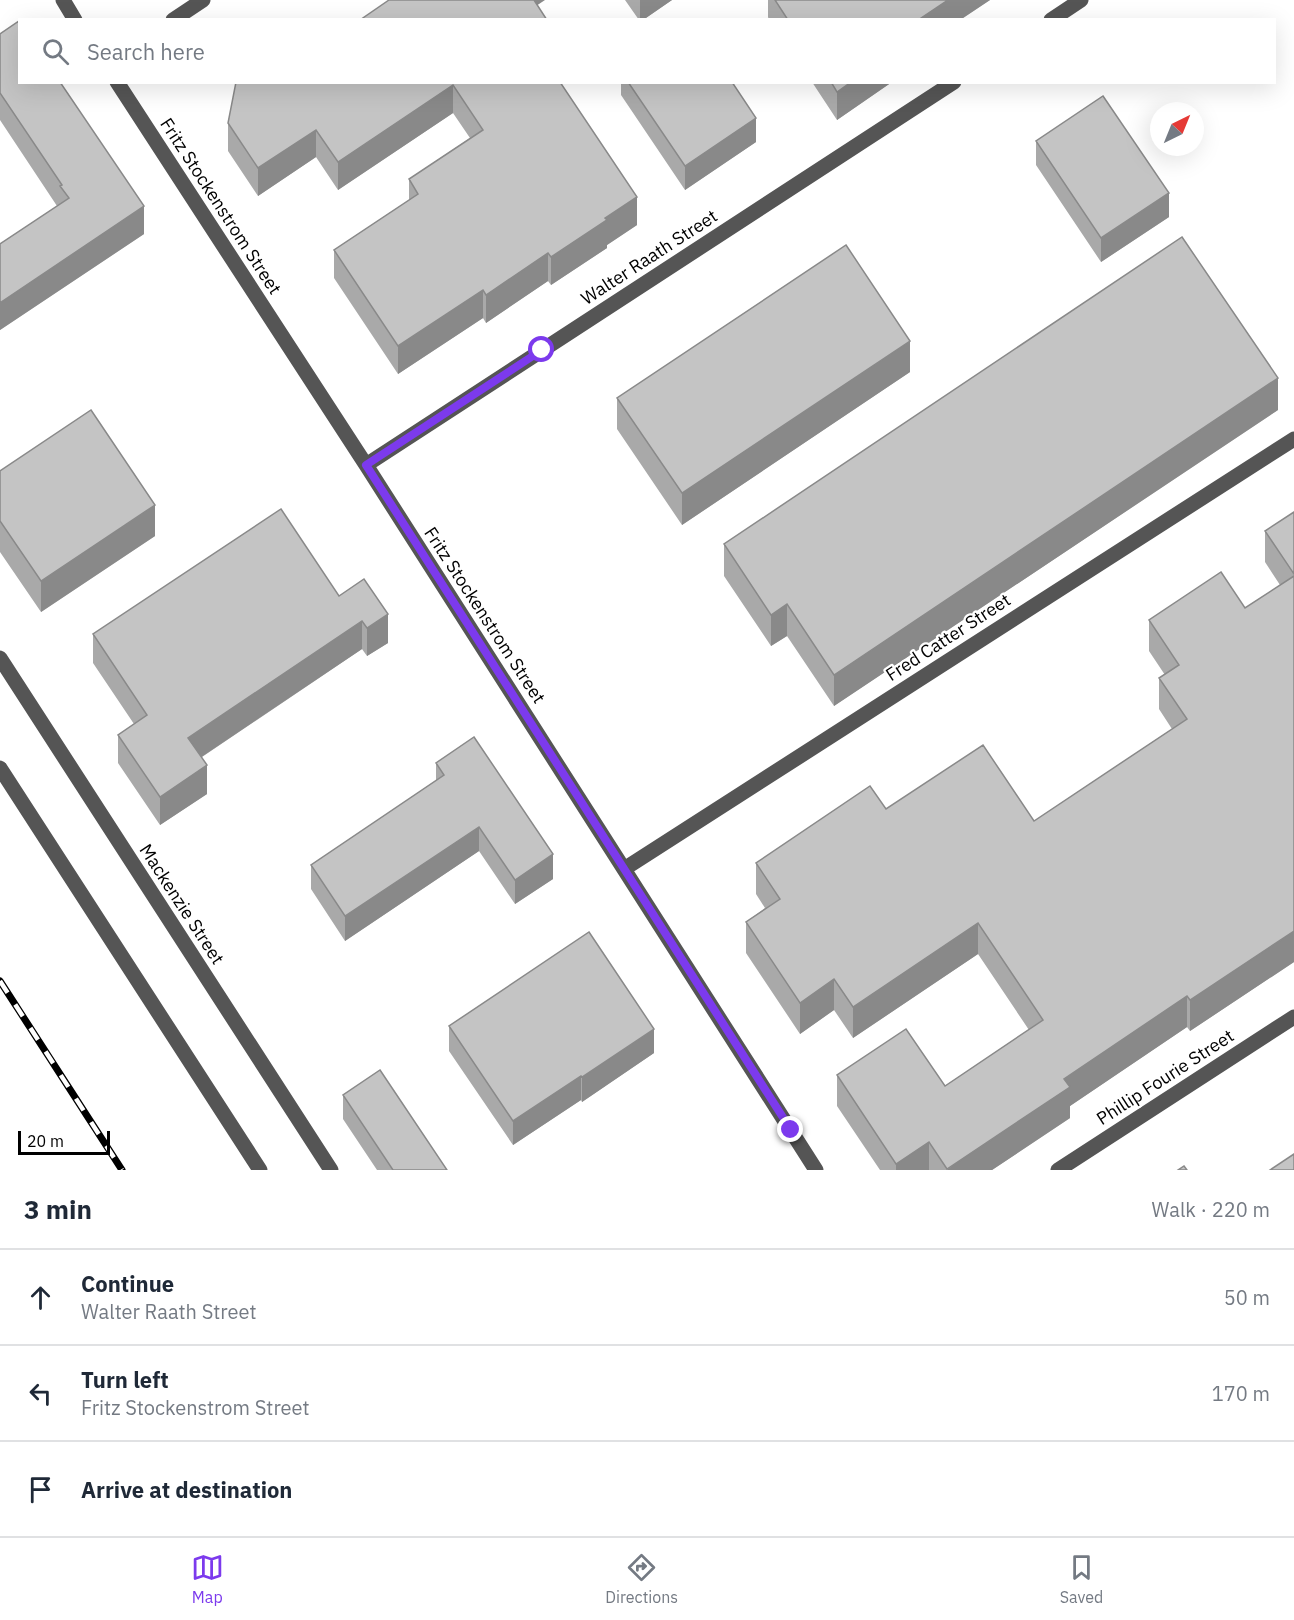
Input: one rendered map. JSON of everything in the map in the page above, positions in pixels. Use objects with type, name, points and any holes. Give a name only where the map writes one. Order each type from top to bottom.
[{"type":"street","points":[[63,0],[74,18]]},
{"type":"street","points":[[176,18],[203,0]]},
{"type":"street","points":[[1054,18],[1081,0]]},
{"type":"street","name":"Fritz Stockenstrom Street","points":[[118,84],[366,465],[816,1170]]},
{"type":"street","name":"Walter Raath Street","points":[[366,465],[951,84]]},
{"type":"street","name":"Fred Catter Street","points":[[624,869],[1294,439]]},
{"type":"street","name":"Mackenzie Street","points":[[0,658],[331,1170]]},
{"type":"street","points":[[0,768],[260,1170]]},
{"type":"street","name":"Phillip Fourie Street","points":[[1058,1170],[1294,1017]]},
{"type":"building","points":[[389,0],[534,0],[546,18],[363,18]]},
{"type":"building","points":[[775,0],[948,0],[921,18],[787,18]]},
{"type":"building","points":[[18,22],[18,84],[61,84],[144,206],[0,303],[0,244],[69,198],[0,93],[0,34]]},
{"type":"building","points":[[236,84],[561,84],[637,197],[551,257],[548,253],[486,295],[483,290],[398,346],[334,250],[418,194],[409,179],[483,130],[453,85],[338,162],[316,130],[258,168],[228,123]]},
{"type":"building","points":[[629,84],[733,84],[756,118],[685,166]]},
{"type":"building","points":[[832,84],[848,84],[837,92]]},
{"type":"building","points":[[1103,96],[1169,193],[1101,238],[1036,141]]},
{"type":"building","points":[[1182,237],[1278,378],[834,675],[787,604],[771,615],[724,544]]},
{"type":"building","points":[[846,245],[910,341],[682,493],[617,398]]},
{"type":"building","points":[[91,410],[155,505],[41,581],[0,521],[0,471]]},
{"type":"building","points":[[281,509],[339,596],[364,579],[388,614],[367,628],[362,621],[188,738],[207,765],[160,797],[118,735],[147,715],[93,634]]},
{"type":"building","points":[[1294,512],[1294,574],[1265,531]]},
{"type":"building","points":[[1221,572],[1245,608],[1294,576],[1294,931],[1190,1000],[1187,996],[1064,1079],[1070,1087],[947,1169],[929,1142],[896,1164],[837,1075],[906,1029],[945,1086],[1043,1020],[978,923],[853,1007],[834,979],[800,1003],[746,922],[780,899],[756,863],[870,786],[886,809],[983,745],[1034,821],[1187,719],[1159,678],[1179,665],[1149,620]]},
{"type":"building","points":[[474,737],[553,854],[515,880],[479,827],[345,916],[311,865],[444,775],[436,763]]},
{"type":"building","points":[[589,932],[654,1029],[513,1121],[449,1026]]},
{"type":"building","points":[[380,1070],[447,1170],[393,1170],[343,1095]]},
{"type":"building","points":[[1294,1154],[1294,1170],[1270,1170]]},
{"type":"railway","points":[[0,981],[122,1170]]},
{"type":"route","points":[[542,350],[366,465],[791,1130]]}]
